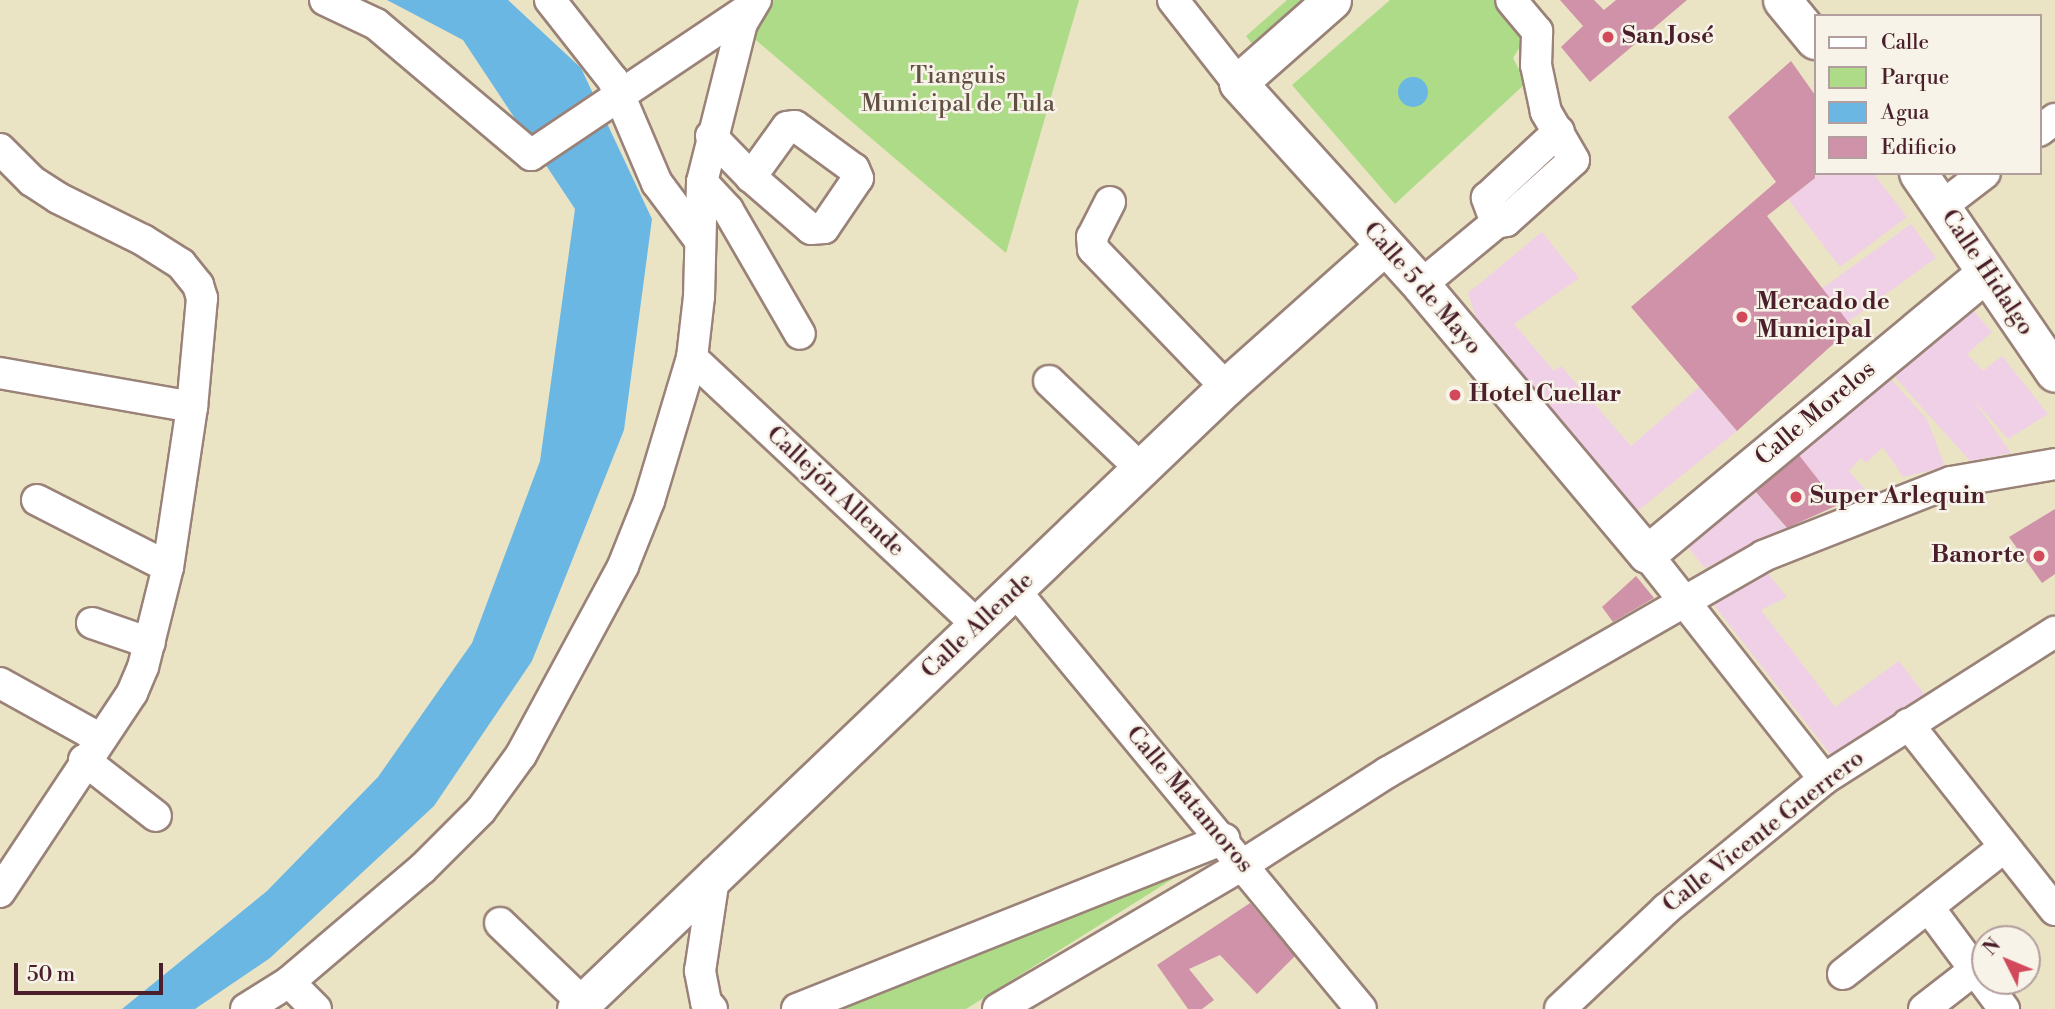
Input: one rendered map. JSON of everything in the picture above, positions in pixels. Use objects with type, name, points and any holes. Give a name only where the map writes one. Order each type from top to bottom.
[{"type":"main road","points":[[1238,83],[1332,0]]},
{"type":"main road","points":[[1783,0],[1814,39]]},
{"type":"main road","name":"Calle 5 de Mayo","points":[[1238,83],[1421,285],[1647,554]]},
{"type":"main road","name":"Calle Hidalgo","points":[[1919,175],[2055,373]]},
{"type":"main road","name":"Calle Allende","points":[[579,1006],[715,872],[1016,592],[1140,468],[1384,246]]},
{"type":"main road","name":"Calle Morelos","points":[[1647,554],[1985,274]]},
{"type":"street","points":[[325,0],[376,24],[531,155],[754,4]]},
{"type":"street","points":[[550,0],[612,80],[614,99],[657,183],[698,238]]},
{"type":"street","name":"Calle 5 de Mayo","points":[[1173,0],[1238,83]]},
{"type":"street","points":[[1421,285],[1496,223],[1488,198],[1559,131],[1546,112],[1536,65],[1537,31],[1511,0]]},
{"type":"street","points":[[246,1009],[289,982],[422,869],[481,810],[521,755],[623,566],[649,500],[692,358],[699,297],[698,238],[702,182],[711,136],[742,23],[754,4]]},
{"type":"street","points":[[711,136],[751,177]]},
{"type":"street","points":[[0,149],[32,181],[58,198],[143,240],[181,264],[198,285],[202,298],[192,407],[168,567],[149,643],[132,693],[0,892]]},
{"type":"street","points":[[1942,206],[1982,175]]},
{"type":"street","points":[[702,182],[728,210],[800,334]]},
{"type":"street","points":[[1110,202],[1092,237],[1093,249],[1226,387]]},
{"type":"street","name":"Callejón Allende","points":[[692,358],[978,626]]},
{"type":"street","points":[[0,373],[192,407]]},
{"type":"street","points":[[1049,381],[1140,468]]},
{"type":"street","points":[[998,1009],[1244,864],[1388,772],[1763,556],[1951,482],[2055,464]]},
{"type":"street","points":[[37,500],[168,567]]},
{"type":"street","name":"Calle 5 de Mayo","points":[[1647,554],[1824,779]]},
{"type":"street","name":"Calle Matamoros","points":[[1016,592],[1224,839],[1362,1009]]},
{"type":"street","points":[[92,623],[149,643]]},
{"type":"street","name":"Calle Vicente Guerrero","points":[[1560,1009],[1656,918],[1824,779],[1908,723],[2055,632]]},
{"type":"street","points":[[0,682],[92,750],[156,816]]},
{"type":"street","points":[[1908,723],[2003,848],[2055,910]]},
{"type":"street","points":[[797,1009],[1224,839]]},
{"type":"street","points":[[1843,974],[2003,848]]},
{"type":"street","points":[[712,1009],[706,1002],[700,971],[715,872]]},
{"type":"street","points":[[1929,908],[1971,968]]},
{"type":"street","points":[[500,923],[579,1006]]},
{"type":"street","points":[[1924,1009],[1971,973]]},
{"type":"street","points":[[289,982],[316,1009]]},
{"type":"street","points":[[1993,995],[2004,1009]]},
{"type":"shaded area","points":[[1818,175],[1875,175],[1907,217],[1840,267],[1788,199]]},
{"type":"shaded area","points":[[1911,224],[1936,258],[1847,323],[1822,289]]},
{"type":"shaded area","points":[[1542,232],[1579,278],[1514,324],[1554,371],[1561,366],[1631,446],[1699,387],[1737,431],[1635,513],[1481,333],[1468,293]]},
{"type":"shaded area","points":[[1971,308],[1992,332],[1967,354],[1983,371],[2002,356],[2048,414],[2008,439],[1973,399],[2011,453],[1970,461],[1893,375]]},
{"type":"shaded area","points":[[1888,376],[1927,419],[1945,467],[1903,477],[1883,447],[1866,463],[1861,458],[1849,471],[1869,494],[1838,505],[1797,453]]},
{"type":"shaded area","points":[[1753,489],[1787,529],[1705,568],[1685,544]]},
{"type":"shaded area","points":[[1763,567],[1787,597],[1761,610],[1835,707],[1899,661],[1925,695],[1832,756],[1710,600]]},
{"type":"green space","name":"Tianguis Municipal de Tula","points":[[773,0],[1079,0],[1006,253],[750,35]]},
{"type":"green space","points":[[1287,0],[1324,0],[1259,53],[1246,36]]},
{"type":"green space","points":[[1390,0],[1531,0],[1541,12],[1513,58],[1526,83],[1395,204],[1292,85]]},
{"type":"green space","points":[[1198,863],[966,1009],[829,1009]]},
{"type":"water","points":[[387,0],[508,0],[581,68],[652,219],[624,430],[532,661],[434,806],[270,958],[195,1009],[122,1009],[267,891],[378,777],[472,643],[540,461],[575,209],[463,40]]},
{"type":"water","points":[[1413,77],[1424,81],[1428,92],[1424,103],[1413,107],[1402,103],[1398,92],[1402,81]]},
{"type":"building","name":"San José","points":[[1560,0],[1594,0],[1604,10],[1616,0],[1687,0],[1590,82],[1561,47],[1583,26]]},
{"type":"building","name":"Mercado de Municipal","points":[[1791,61],[1814,94],[1815,178],[1767,216],[1852,327],[1737,431],[1631,307],[1776,182],[1728,117]]},
{"type":"building","name":"Super Arlequin","points":[[1799,455],[1838,505],[1787,528],[1755,491]]},
{"type":"building","name":"Banorte","points":[[2055,509],[2055,574],[2042,583],[2009,537]]},
{"type":"building","points":[[1636,576],[1654,598],[1613,622],[1602,607]]},
{"type":"building","points":[[1250,903],[1295,956],[1257,994],[1220,955],[1189,969],[1214,1000],[1202,1009],[1188,1009],[1157,965]]},
{"type":"place","name":"San José","points":[[1608,37]]},
{"type":"place","name":"Mercado de Municipal","points":[[1742,317]]},
{"type":"place","name":"Hotel Cuellar","points":[[1455,395]]},
{"type":"place","name":"Super Arlequin","points":[[1796,497]]},
{"type":"place","name":"Banorte","points":[[2039,556]]}]
